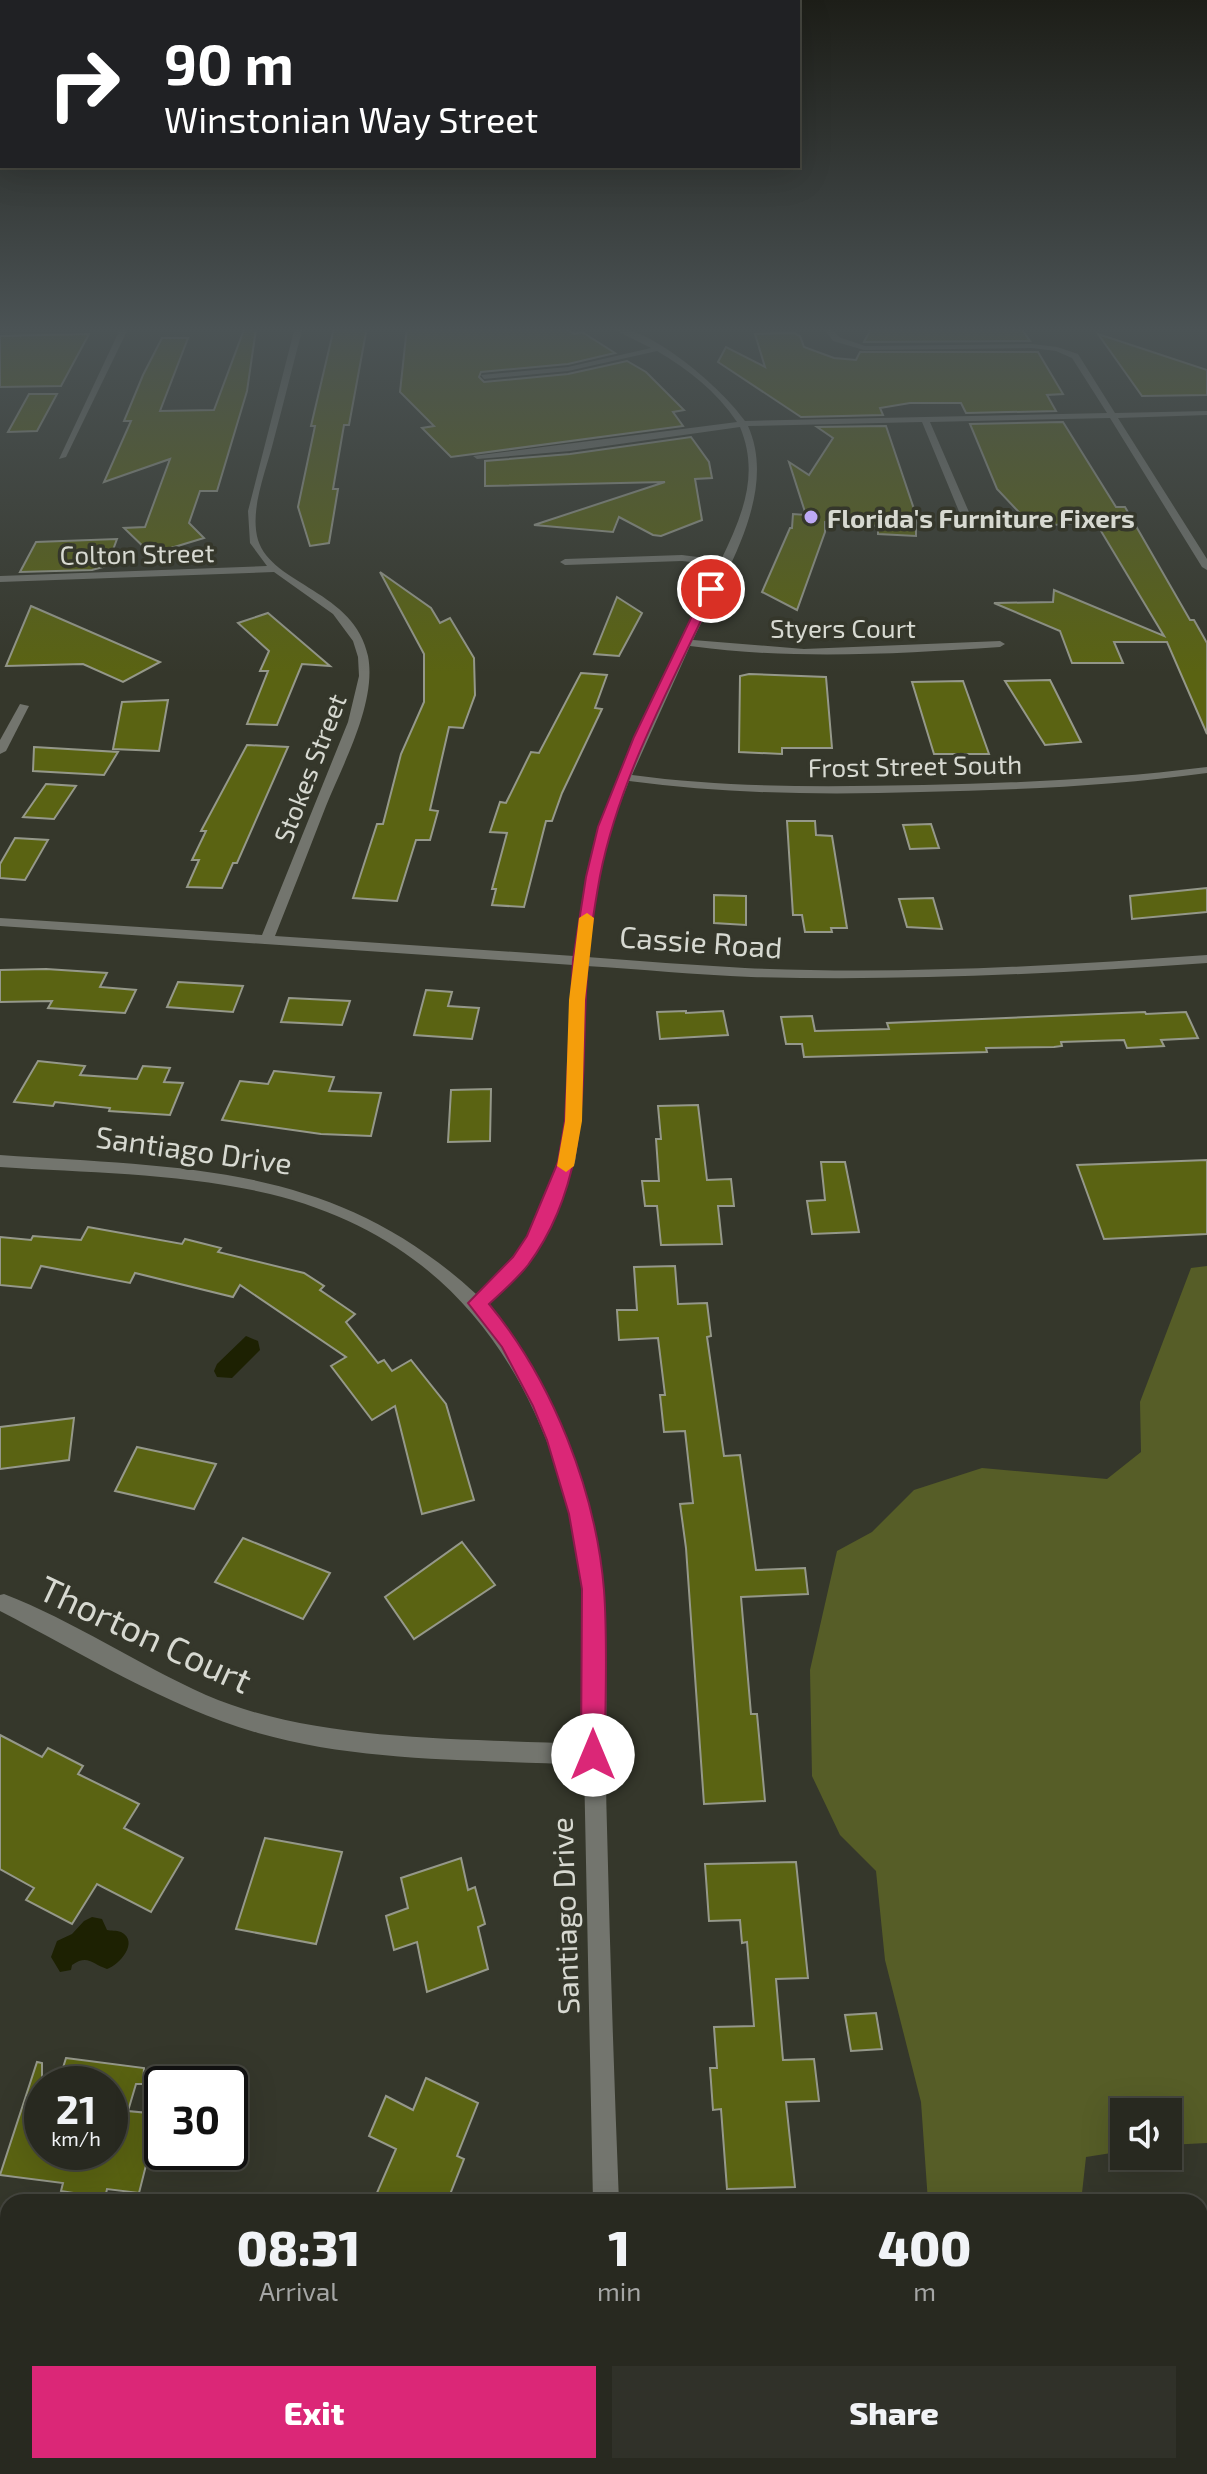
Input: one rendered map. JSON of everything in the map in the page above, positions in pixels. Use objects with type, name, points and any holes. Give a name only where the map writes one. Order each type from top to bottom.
[{"type":"street","points":[[62,457],[69,442]]},
{"type":"street","name":"Stokes Street","points":[[267,939],[354,722],[361,701],[366,663],[357,636],[334,609],[275,569],[257,548],[251,519],[270,442]]},
{"type":"street","points":[[477,456],[610,442]]},
{"type":"street","points":[[478,1303],[520,1263],[535,1239],[567,1162],[574,1121],[580,960],[593,877],[605,827],[624,777],[722,563],[741,529],[753,493],[752,463],[747,442]]},
{"type":"street","points":[[935,442],[970,526]]},
{"type":"street","points":[[1131,442],[1207,567]]},
{"type":"street","points":[[565,562],[682,558],[722,563]]},
{"type":"street","name":"Colton Street","points":[[0,579],[275,569]]},
{"type":"street","name":"Styers Court","points":[[687,642],[726,647],[817,650],[1000,644]]},
{"type":"street","points":[[0,751],[24,706]]},
{"type":"street","name":"Frost Street South","points":[[624,777],[699,786],[851,790],[1077,783],[1207,770]]},
{"type":"street","name":"Cassie Road","points":[[0,922],[829,975],[1001,972],[1207,959]]},
{"type":"street","name":"Santiago Drive","points":[[0,1161],[197,1177],[252,1185],[306,1199],[344,1214],[398,1242],[443,1273],[478,1303],[509,1342],[558,1440],[580,1514],[593,1589],[593,1755],[606,2194]]},
{"type":"street","name":"Thorton Court","points":[[4,1603],[201,1703],[250,1720],[323,1739],[593,1755]]},
{"type":"green space","points":[[1207,1266],[1207,2143],[1182,2144],[1182,2098],[1110,2098],[1110,2153],[1086,2157],[1082,2194],[927,2194],[921,2102],[885,1960],[876,1871],[840,1835],[812,1776],[810,1670],[837,1551],[872,1532],[914,1490],[982,1468],[1107,1479],[1141,1452],[1140,1402],[1191,1268]]},
{"type":"shaded area","points":[[246,1336],[258,1341],[260,1350],[232,1378],[217,1377],[214,1371],[217,1364]]},
{"type":"shaded area","points":[[92,1917],[102,1919],[107,1930],[119,1931],[126,1936],[129,1941],[126,1953],[107,1969],[82,1960],[72,1965],[71,1970],[60,1972],[51,1957],[57,1941],[72,1934]]},
{"type":"building","points":[[122,442],[232,442],[217,491],[200,491],[189,523],[204,538],[151,554],[124,528],[145,527],[170,459],[104,482]]},
{"type":"building","points":[[312,442],[341,442],[333,489],[338,489],[329,543],[310,546],[298,507]]},
{"type":"building","points":[[436,442],[560,442],[451,457]]},
{"type":"building","points":[[652,442],[695,442],[709,462],[712,478],[695,479],[702,520],[661,536],[619,517],[613,532],[534,525],[665,482],[485,486],[485,461],[570,454]]},
{"type":"building","points":[[830,442],[892,442],[916,515],[916,536],[878,534],[878,526],[825,522],[825,532],[797,610],[762,592],[792,528],[793,514],[806,515],[789,462],[809,475]]},
{"type":"building","points":[[978,442],[1076,442],[1116,507],[1125,507],[1190,620],[1194,620],[1207,643],[1207,734],[1167,642],[1114,642],[1123,663],[1072,663],[1060,631],[994,603],[1053,602],[1054,590],[1164,636],[1095,521],[1033,527],[997,489]]},
{"type":"building","points":[[117,539],[107,566],[92,570],[20,572],[36,542]]},
{"type":"building","points":[[380,572],[431,608],[440,623],[450,618],[474,658],[475,695],[463,728],[449,727],[430,810],[438,811],[430,840],[416,840],[397,901],[353,898],[377,824],[383,824],[401,754],[424,702],[424,654]]},
{"type":"building","points":[[617,597],[642,613],[619,656],[594,654]]},
{"type":"building","points":[[31,606],[160,662],[123,682],[83,664],[6,666]]},
{"type":"building","points":[[268,613],[330,666],[302,664],[277,725],[247,724],[268,671],[260,671],[269,651],[238,623]]},
{"type":"building","points":[[581,673],[607,675],[595,708],[602,709],[552,821],[546,821],[524,907],[492,905],[496,889],[492,889],[507,833],[490,832],[500,802],[506,803],[531,752],[539,753]]},
{"type":"building","points":[[740,676],[826,677],[832,748],[782,748],[782,754],[739,752]]},
{"type":"building","points":[[1050,680],[1081,742],[1045,745],[1005,681]]},
{"type":"building","points":[[963,681],[989,754],[934,754],[912,682]]},
{"type":"building","points":[[168,700],[159,751],[113,749],[122,702]]},
{"type":"building","points":[[247,745],[288,747],[237,863],[233,863],[222,888],[187,887],[199,860],[192,860],[206,831],[201,831]]},
{"type":"building","points":[[34,747],[118,752],[104,775],[33,771]]},
{"type":"building","points":[[46,784],[76,786],[54,819],[23,817]]},
{"type":"building","points":[[787,821],[815,821],[816,835],[832,836],[847,928],[831,928],[832,932],[805,932],[802,915],[793,915]]},
{"type":"building","points":[[931,824],[939,848],[910,849],[903,825]]},
{"type":"building","points":[[15,838],[48,840],[25,880],[0,878],[0,864]]},
{"type":"building","points":[[1207,888],[1207,912],[1132,919],[1130,896]]},
{"type":"building","points":[[714,895],[746,896],[746,925],[714,923]]},
{"type":"building","points":[[933,898],[942,929],[907,927],[899,899]]},
{"type":"building","points":[[0,970],[107,973],[100,987],[136,990],[125,1013],[48,1008],[52,1001],[0,1002]]},
{"type":"building","points":[[178,982],[243,986],[233,1012],[167,1007]]},
{"type":"building","points":[[426,990],[452,992],[448,1006],[479,1008],[472,1039],[414,1035]]},
{"type":"building","points":[[289,998],[350,1001],[342,1025],[281,1022]]},
{"type":"building","points":[[723,1011],[728,1035],[660,1039],[657,1012]]},
{"type":"building","points":[[1186,1012],[1198,1038],[1161,1040],[1164,1046],[1127,1048],[1124,1040],[1061,1042],[1062,1046],[1054,1047],[986,1048],[987,1052],[804,1057],[802,1044],[786,1044],[781,1017],[812,1016],[815,1031],[889,1029],[887,1023]]},
{"type":"building","points":[[38,1061],[85,1066],[80,1075],[137,1079],[143,1066],[170,1068],[164,1082],[183,1083],[170,1115],[109,1111],[110,1108],[55,1102],[53,1106],[14,1102]]},
{"type":"building","points":[[274,1071],[334,1077],[329,1091],[381,1093],[371,1136],[321,1134],[222,1120],[240,1081],[268,1084]]},
{"type":"building","points":[[491,1089],[490,1141],[448,1142],[451,1090]]},
{"type":"building","points":[[698,1105],[707,1180],[731,1179],[734,1206],[718,1206],[722,1244],[661,1245],[657,1206],[645,1206],[642,1181],[659,1181],[656,1139],[661,1139],[658,1106]]},
{"type":"building","points":[[1207,1160],[1207,1234],[1104,1239],[1077,1165]]},
{"type":"building","points":[[821,1162],[845,1162],[859,1232],[812,1234],[807,1201],[825,1200]]},
{"type":"building","points":[[88,1227],[182,1244],[185,1239],[221,1248],[218,1252],[304,1273],[324,1286],[320,1290],[355,1314],[346,1322],[378,1363],[384,1360],[392,1371],[411,1360],[446,1404],[474,1500],[422,1514],[395,1406],[372,1420],[331,1366],[346,1357],[240,1285],[233,1297],[135,1273],[130,1283],[41,1266],[31,1288],[0,1285],[0,1237],[81,1240]]},
{"type":"building","points":[[675,1266],[678,1304],[707,1303],[711,1336],[707,1337],[724,1456],[740,1455],[756,1570],[805,1568],[808,1594],[741,1597],[751,1714],[757,1714],[765,1801],[704,1804],[686,1548],[680,1504],[693,1503],[685,1431],[664,1432],[660,1395],[665,1395],[658,1338],[619,1340],[617,1310],[637,1310],[634,1267]]},
{"type":"building","points":[[74,1418],[69,1460],[0,1469],[0,1427]]},
{"type":"building","points":[[137,1447],[216,1464],[194,1509],[115,1491]]},
{"type":"building","points":[[243,1538],[330,1573],[303,1619],[215,1582]]},
{"type":"building","points":[[462,1542],[495,1585],[414,1639],[385,1597]]},
{"type":"building","points":[[0,1735],[42,1757],[48,1748],[83,1766],[78,1774],[139,1804],[124,1828],[183,1858],[151,1912],[97,1884],[72,1924],[26,1900],[34,1888],[0,1869]]},
{"type":"building","points":[[265,1838],[342,1852],[316,1944],[236,1929]]},
{"type":"building","points":[[461,1858],[468,1890],[475,1887],[485,1924],[478,1927],[488,1969],[427,1992],[417,1942],[394,1950],[386,1916],[408,1908],[401,1878]]},
{"type":"building","points":[[796,1862],[808,1978],[776,1979],[783,2060],[814,2059],[819,2101],[786,2102],[795,2187],[727,2189],[721,2109],[713,2110],[710,2068],[717,2068],[714,2027],[754,2026],[747,1942],[742,1943],[740,1920],[709,1921],[705,1864]]},
{"type":"building","points":[[876,2013],[882,2049],[851,2051],[845,2015]]},
{"type":"building","points":[[66,2058],[144,2068],[143,2084],[136,2084],[128,2111],[128,2066],[64,2066]]},
{"type":"building","points":[[426,2078],[478,2103],[457,2156],[464,2159],[450,2194],[376,2194],[396,2149],[369,2136],[386,2096],[413,2110]]},
{"type":"building","points":[[24,2102],[24,2170],[128,2170],[128,2111],[144,2113],[145,2170],[139,2193],[107,2189],[106,2194],[80,2194],[61,2191],[63,2183],[0,2175]]},
{"type":"slow traffic","points":[[566,1166],[574,1121],[577,1000],[587,918]]},
{"type":"place","name":"Florida's Furniture Fixers","points":[[811,517]]},
{"type":"route","points":[[593,1755],[593,1589],[580,1514],[558,1440],[542,1403],[509,1342],[478,1303],[520,1263],[553,1203],[567,1162],[574,1121],[580,960],[593,877],[605,827],[641,737],[711,589]]}]
